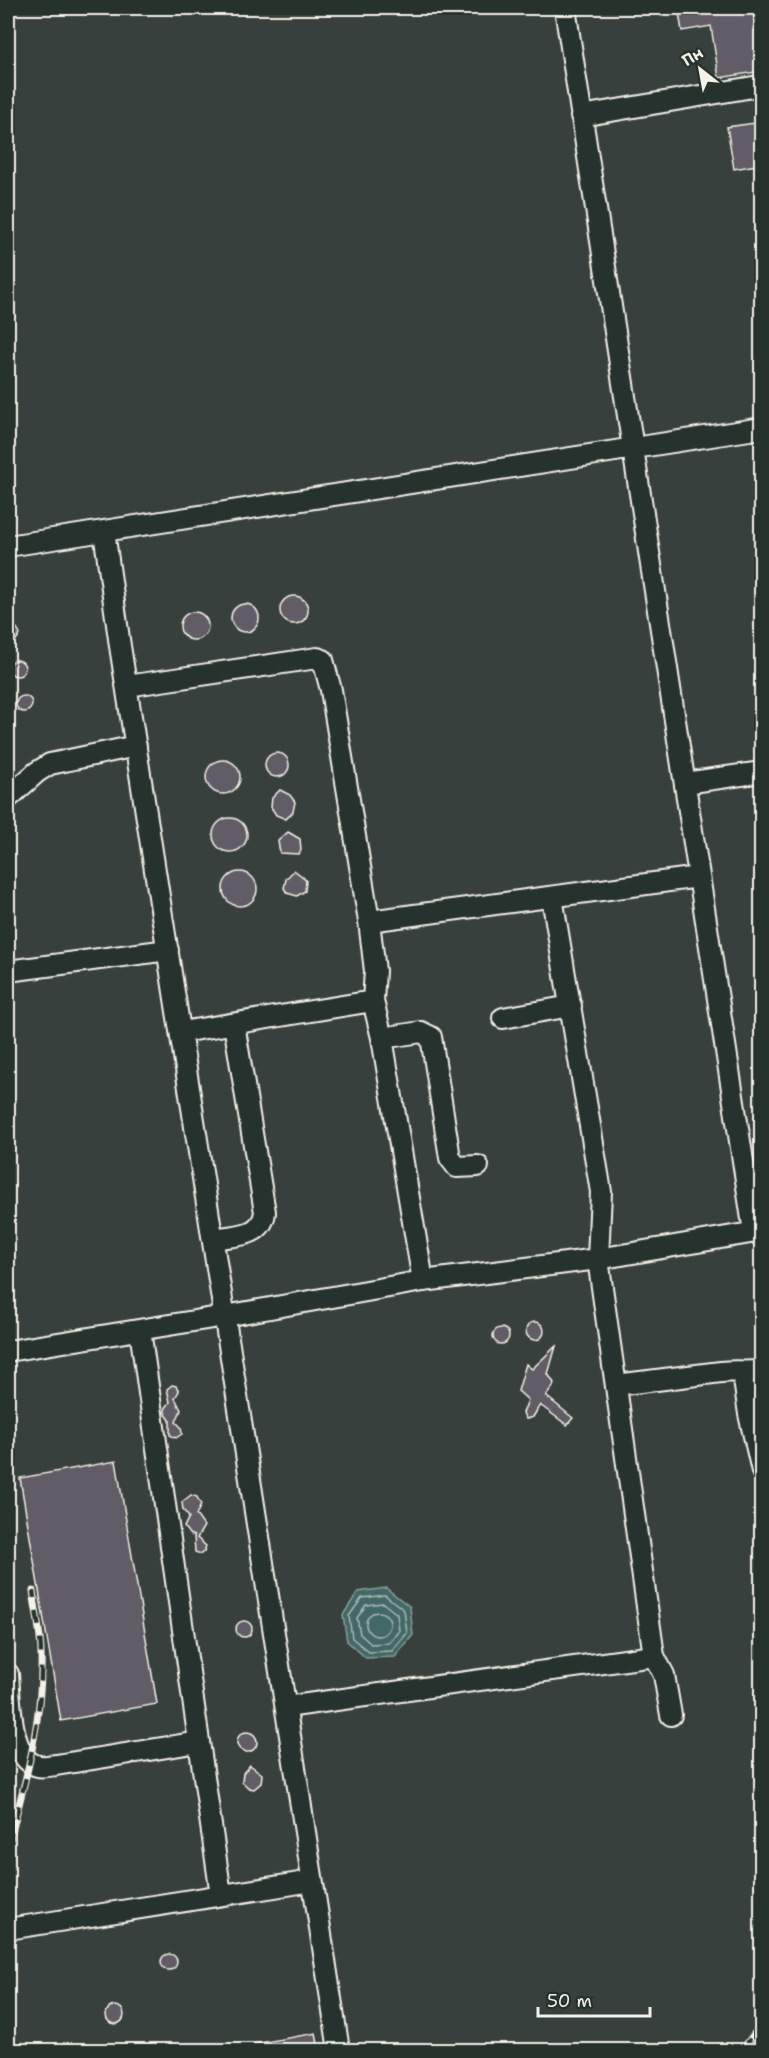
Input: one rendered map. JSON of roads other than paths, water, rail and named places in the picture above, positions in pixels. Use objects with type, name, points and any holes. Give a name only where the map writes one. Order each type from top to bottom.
[{"type":"lane","points":[[8,1351],[423,1281],[598,1259],[758,1231],[699,877],[565,8]]},
{"type":"lane","points":[[581,116],[753,87]]},
{"type":"lane","points":[[8,546],[762,428]]},
{"type":"lane","points":[[104,531],[339,2050]]},
{"type":"lane","points":[[127,686],[317,658],[323,660],[331,690],[369,921],[375,971],[373,1001],[382,1038],[423,1281]]},
{"type":"lane","points":[[8,798],[37,772],[50,764],[136,746]]},
{"type":"lane","points":[[685,783],[762,772]]},
{"type":"lane","points":[[369,921],[699,877]]},
{"type":"lane","points":[[552,897],[601,1192],[598,1259],[654,1656],[664,1675],[672,1715]]},
{"type":"lane","points":[[8,971],[168,950]]},
{"type":"lane","points":[[181,1032],[373,1001]]},
{"type":"lane","points":[[503,1018],[571,1006]]},
{"type":"lane","points":[[213,1239],[259,1229],[264,1221],[265,1212],[234,1024]]},
{"type":"lane","points":[[382,1038],[421,1032],[432,1037],[450,1158],[457,1167],[478,1166]]},
{"type":"lane","points":[[140,1330],[221,1895]]},
{"type":"lane","points":[[616,1385],[735,1370],[752,1372],[762,1471]]},
{"type":"lane","points":[[286,1707],[654,1656]]},
{"type":"lane","points":[[8,1674],[16,1742],[23,1756],[34,1765],[56,1765],[199,1742]]},
{"type":"lane","points":[[8,1929],[312,1881]]},
{"type":"water","points":[[386,1588],[410,1607],[413,1635],[395,1657],[366,1658],[347,1641],[343,1615],[358,1592]]},
{"type":"railway","points":[[8,1846],[32,1752],[39,1704],[41,1647],[33,1591]]},
{"type":"railway","points":[[742,2050],[762,2023]]}]
